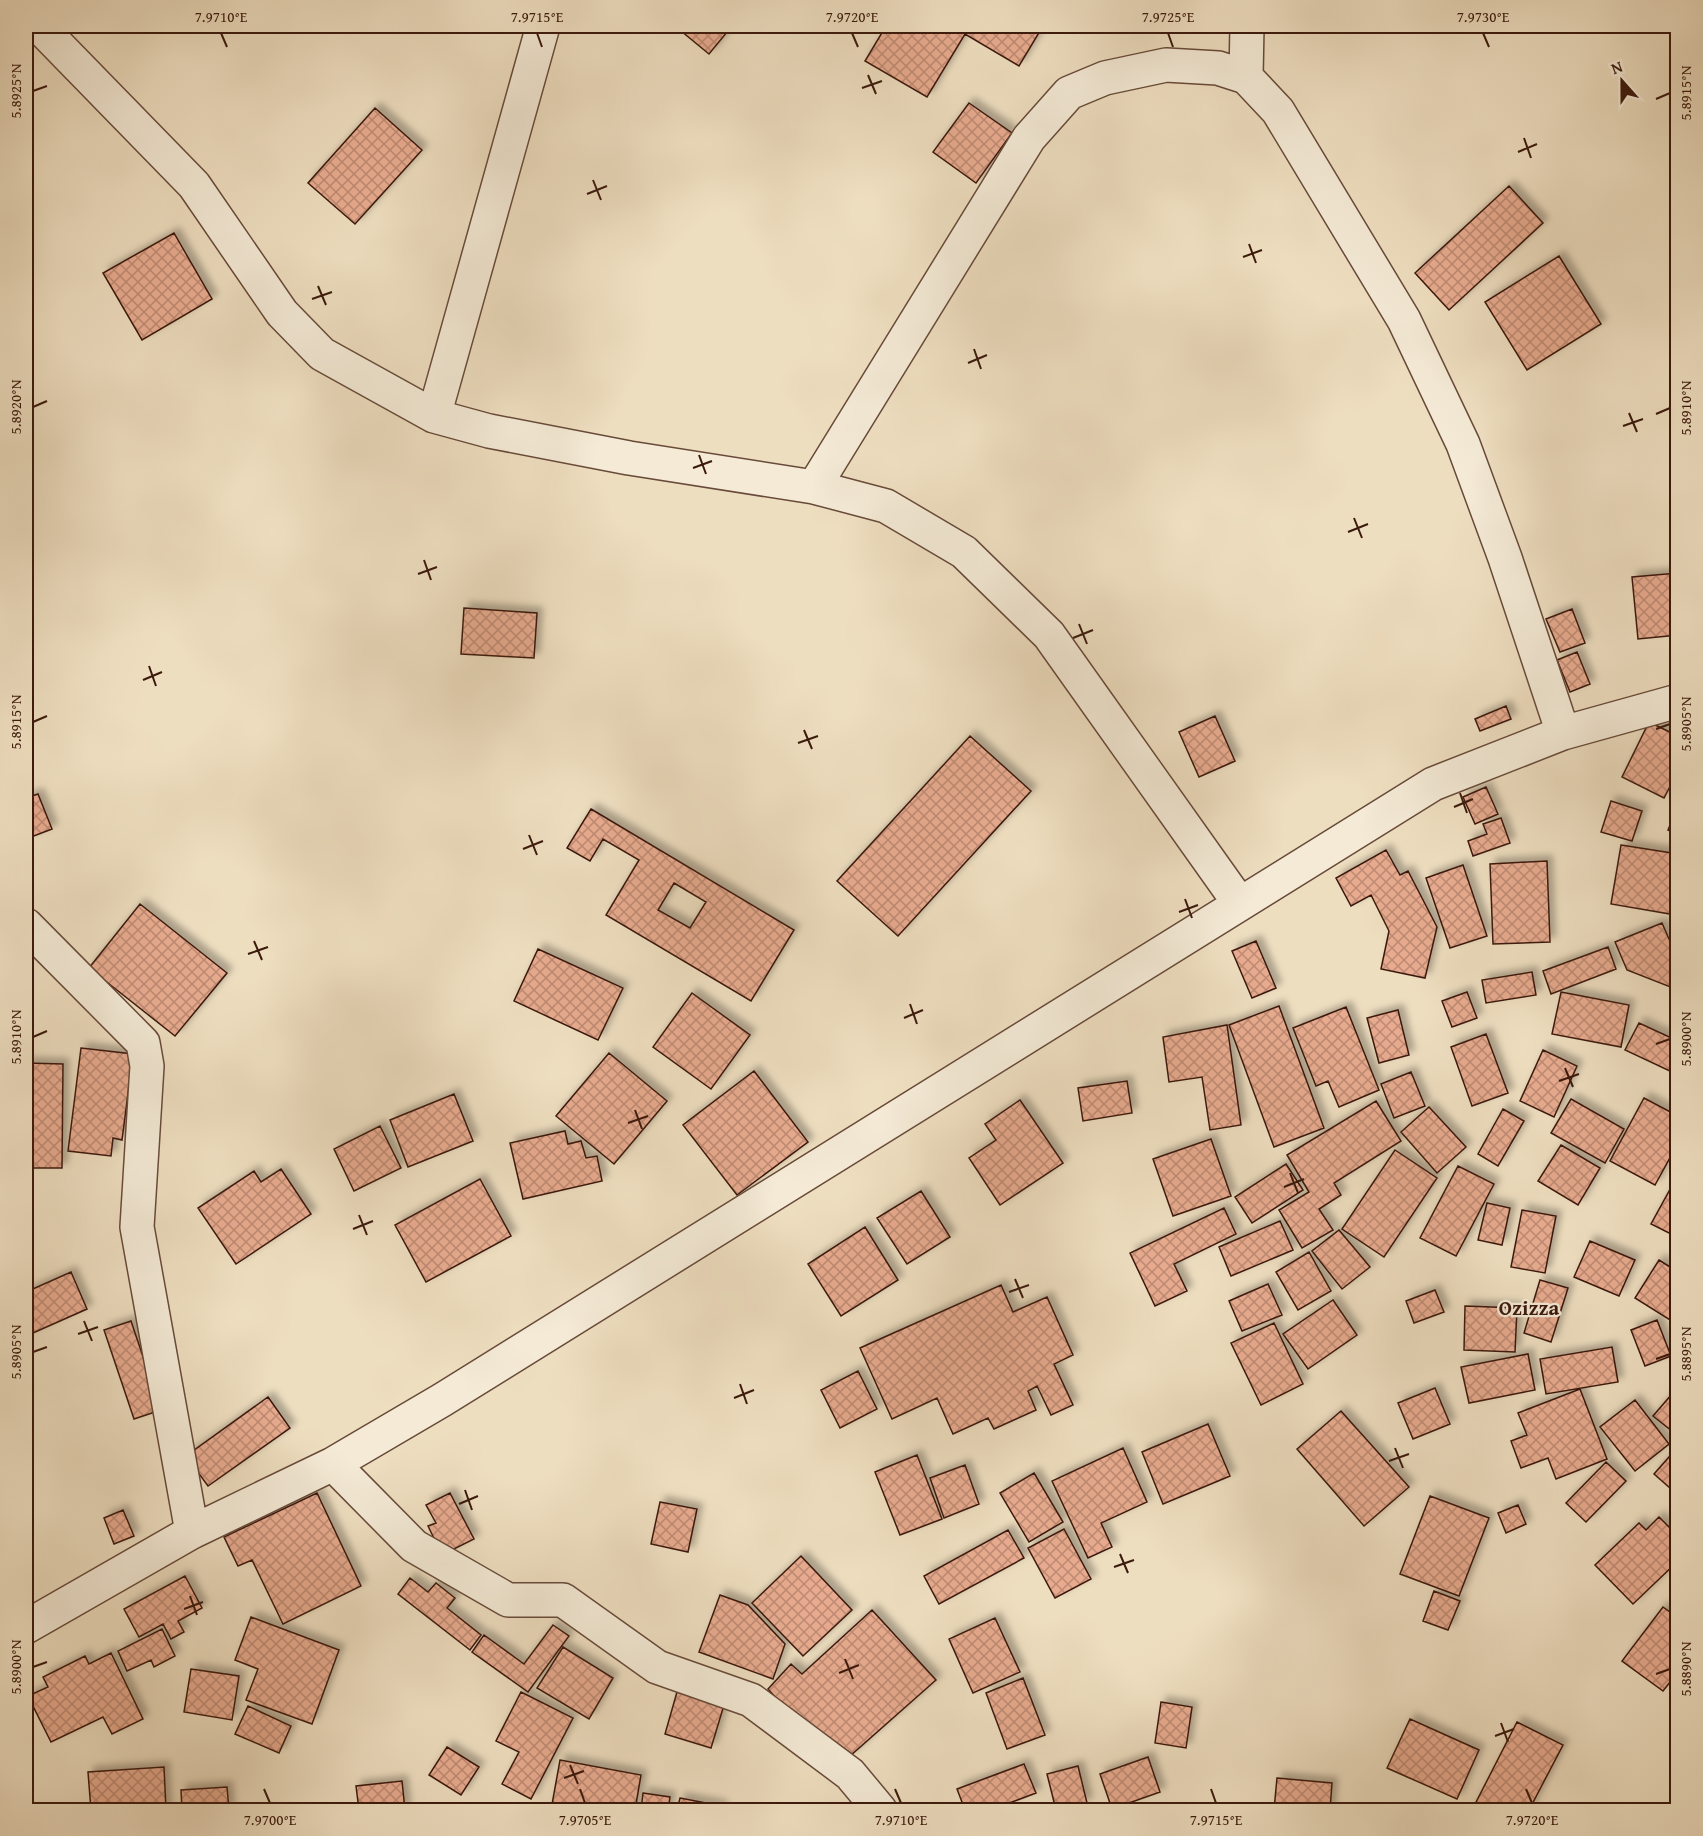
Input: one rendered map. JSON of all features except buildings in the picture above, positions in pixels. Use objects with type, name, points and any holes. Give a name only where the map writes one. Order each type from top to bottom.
[{"type":"street","points":[[39,26],[194,185],[282,314],[322,354],[434,416],[489,431],[629,458],[814,487],[886,506],[964,552],[1049,635],[1240,904]]},
{"type":"street","points":[[434,416],[543,26]]},
{"type":"street","points":[[1246,77],[1247,26]]},
{"type":"street","points":[[814,487],[1029,138],[1069,93],[1105,78],[1166,65],[1218,68],[1246,77],[1278,111],[1404,320],[1463,444],[1505,558],[1563,733]]},
{"type":"street","points":[[26,1627],[192,1532],[333,1464],[442,1400],[1433,784],[1563,733],[1677,701]]},
{"type":"street","points":[[26,925],[143,1043],[147,1066],[137,1227],[192,1532]]},
{"type":"street","points":[[333,1464],[414,1546],[508,1600],[563,1600],[657,1667],[751,1700],[850,1774],[880,1810]]},
{"type":"district","name":"Ozizza","points":[[1529,1307]]}]
